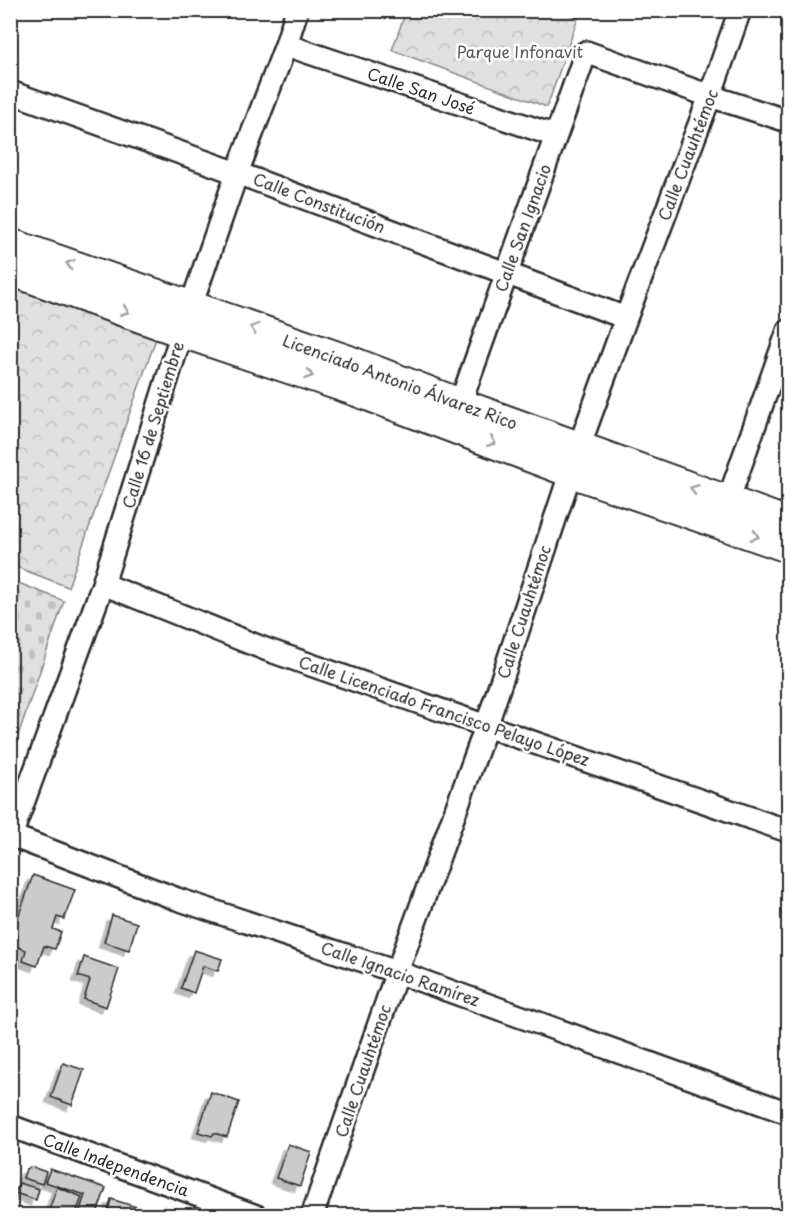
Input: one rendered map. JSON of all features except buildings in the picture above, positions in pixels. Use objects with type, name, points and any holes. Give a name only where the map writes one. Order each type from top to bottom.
[{"type":"main road","name":"Licenciado Antonio Álvarez Rico","points":[[10,244],[357,391],[575,460],[728,501],[789,523]]},
{"type":"main road","name":"Licenciado Antonio Álvarez Rico","points":[[10,270],[349,361],[460,404],[575,460],[789,548]]},
{"type":"street","name":"Calle 16 de Septiembre","points":[[11,838],[103,584],[186,319],[297,10]]},
{"type":"street","name":"Calle Cuauhtémoc","points":[[312,1215],[486,727],[575,460],[740,10]]},
{"type":"street","name":"Calle San José","points":[[286,45],[556,136]]},
{"type":"street","name":"Calle San Ignacio","points":[[460,404],[586,52],[710,96]]},
{"type":"street","name":"Calle Constitución","points":[[10,92],[237,172],[626,318]]},
{"type":"street","points":[[710,96],[789,121]]},
{"type":"street","points":[[728,501],[783,364],[789,331]]},
{"type":"street","name":"Calle Licenciado Francisco Pelayo López","points":[[103,584],[265,649],[789,831]]},
{"type":"street","name":"Calle Ignacio Ramírez","points":[[11,838],[177,899],[397,972],[789,1113]]},
{"type":"street","name":"Calle Independencia","points":[[10,1126],[256,1215]]},
{"type":"green space","name":"Parque Infonavit","points":[[571,10],[570,15],[578,18],[547,107],[392,50],[406,11]]},
{"type":"green space","points":[[10,285],[157,336],[68,587],[11,565]]},
{"type":"green space","points":[[11,580],[64,601],[11,756]]}]
